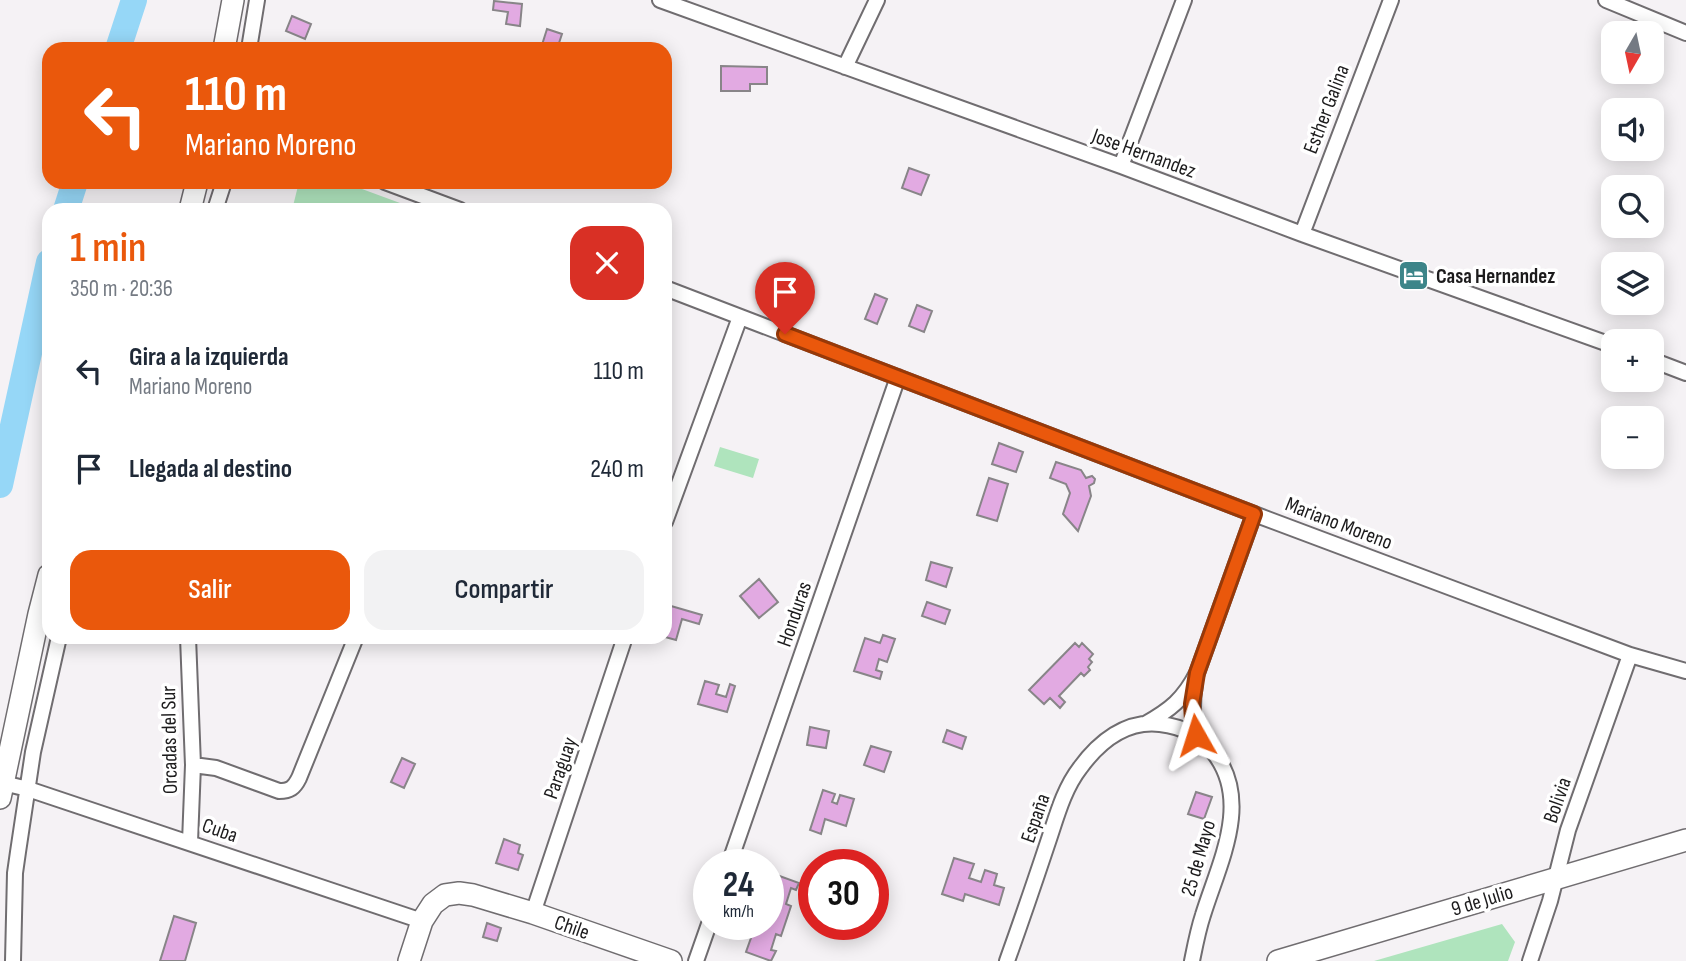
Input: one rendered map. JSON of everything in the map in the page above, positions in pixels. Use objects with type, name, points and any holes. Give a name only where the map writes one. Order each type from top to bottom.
[{"type":"street","points":[[225,42],[233,0]]},
{"type":"street","points":[[250,42],[257,0]]},
{"type":"street","points":[[845,66],[877,0]]},
{"type":"street","points":[[1121,166],[1184,0]]},
{"type":"street","name":"Esther Galina","points":[[1302,234],[1391,0]]},
{"type":"street","points":[[1606,0],[1686,33]]},
{"type":"street","name":"Jose Hernandez","points":[[669,1],[1601,341]]},
{"type":"street","points":[[404,189],[441,203]]},
{"type":"street","name":"Mariano Moreno","points":[[672,291],[1254,514],[1630,655],[1686,671]]},
{"type":"street","points":[[672,503],[740,317]]},
{"type":"street","points":[[1664,365],[1686,373]]},
{"type":"street","name":"Honduras","points":[[734,849],[898,377]]},
{"type":"street","name":"España","points":[[1007,961],[1069,786],[1078,770],[1104,741],[1116,733],[1145,724],[1164,714],[1189,689],[1254,514]]},
{"type":"street","points":[[1,790],[42,602]]},
{"type":"street","points":[[13,961],[15,873],[33,752],[57,644]]},
{"type":"street","name":"Orcadas del Sur","points":[[188,644],[193,765],[190,842]]},
{"type":"street","points":[[193,765],[216,768],[279,791],[289,791],[295,786],[353,644]]},
{"type":"street","name":"Paraguay","points":[[533,913],[623,644]]},
{"type":"street","name":"Bolivia","points":[[1530,961],[1557,878],[1566,838],[1630,655]]},
{"type":"street","name":"España","points":[[1196,735],[1192,704],[1197,673]]},
{"type":"street","name":"España","points":[[1145,724],[1175,727],[1196,735]]},
{"type":"street","name":"25 de Mayo","points":[[1192,961],[1203,915],[1227,847],[1232,807],[1226,773],[1221,762],[1196,735]]},
{"type":"street","name":"Cuba","points":[[1,790],[28,789],[422,921]]},
{"type":"street","name":"9 de Julio","points":[[1278,961],[1686,840]]},
{"type":"street","name":"Chile","points":[[422,921],[433,904],[445,895],[473,895],[671,961]]},
{"type":"street","points":[[409,961],[422,921]]},
{"type":"street","points":[[696,961],[703,940]]},
{"type":"green space","points":[[297,189],[362,189],[400,203],[294,203]]},
{"type":"green space","points":[[720,447],[759,459],[753,478],[714,466]]},
{"type":"green space","points":[[1502,924],[1515,942],[1508,961],[1374,961]]},
{"type":"building","points":[[494,1],[522,4],[520,26],[506,24],[508,12],[493,10]]},
{"type":"building","points":[[292,16],[311,24],[305,39],[286,31]]},
{"type":"building","points":[[547,29],[562,34],[559,42],[543,42]]},
{"type":"building","points":[[721,66],[767,67],[767,84],[750,84],[750,91],[721,91]]},
{"type":"building","points":[[909,168],[929,175],[921,195],[902,188]]},
{"type":"building","points":[[875,294],[887,299],[877,324],[865,319]]},
{"type":"building","points":[[917,305],[932,311],[924,332],[909,326]]},
{"type":"building","points":[[999,443],[1023,452],[1016,472],[992,464]]},
{"type":"building","points":[[1056,462],[1081,470],[1086,478],[1092,476],[1095,479],[1089,486],[1091,496],[1078,531],[1063,514],[1070,493],[1066,484],[1050,478]]},
{"type":"building","points":[[989,478],[1008,484],[997,521],[977,515]]},
{"type":"building","points":[[931,562],[952,568],[946,587],[926,580]]},
{"type":"building","points":[[759,579],[778,602],[759,618],[740,596]]},
{"type":"building","points":[[927,602],[950,610],[945,624],[922,616]]},
{"type":"building","points":[[672,606],[702,615],[699,624],[682,619],[676,640],[672,639]]},
{"type":"building","points":[[883,635],[895,639],[887,662],[879,659],[876,670],[882,672],[880,679],[854,671],[865,638],[880,643]]},
{"type":"building","points":[[1075,643],[1079,647],[1082,643],[1093,654],[1089,659],[1092,662],[1088,667],[1090,670],[1084,676],[1081,673],[1059,696],[1065,702],[1060,708],[1050,698],[1044,704],[1029,690]]},
{"type":"building","points":[[705,681],[719,685],[716,694],[726,697],[730,684],[735,686],[727,712],[698,704]]},
{"type":"building","points":[[810,727],[829,731],[826,748],[807,745]]},
{"type":"building","points":[[947,730],[966,737],[962,749],[943,742]]},
{"type":"building","points":[[871,746],[891,752],[884,772],[864,765]]},
{"type":"building","points":[[402,758],[415,764],[404,788],[391,782]]},
{"type":"building","points":[[823,790],[835,794],[832,802],[837,804],[840,795],[854,799],[846,826],[825,819],[821,834],[810,830]]},
{"type":"building","points":[[1196,792],[1212,797],[1204,819],[1188,814]]},
{"type":"building","points":[[504,839],[520,845],[518,853],[523,855],[518,870],[496,863]]},
{"type":"building","points":[[954,858],[974,864],[969,878],[981,882],[985,870],[997,874],[994,885],[1004,888],[999,905],[965,894],[963,901],[942,894]]},
{"type":"building","points":[[784,878],[798,883],[796,890],[791,888],[786,904],[791,906],[784,927]]},
{"type":"building","points":[[174,916],[196,923],[185,961],[160,961]]},
{"type":"building","points":[[487,923],[501,928],[497,941],[483,937]]},
{"type":"building","points":[[750,940],[774,940],[771,950],[776,951],[771,961],[746,952]]},
{"type":"waterway","points":[[120,42],[134,0]]},
{"type":"waterway","points":[[68,203],[73,189]]},
{"type":"waterway","points":[[0,485],[42,294]]},
{"type":"place","name":"Casa Hernandez","points":[[1413,276]]},
{"type":"route","points":[[785,334],[1254,514],[1197,673],[1192,704],[1196,735]]}]
